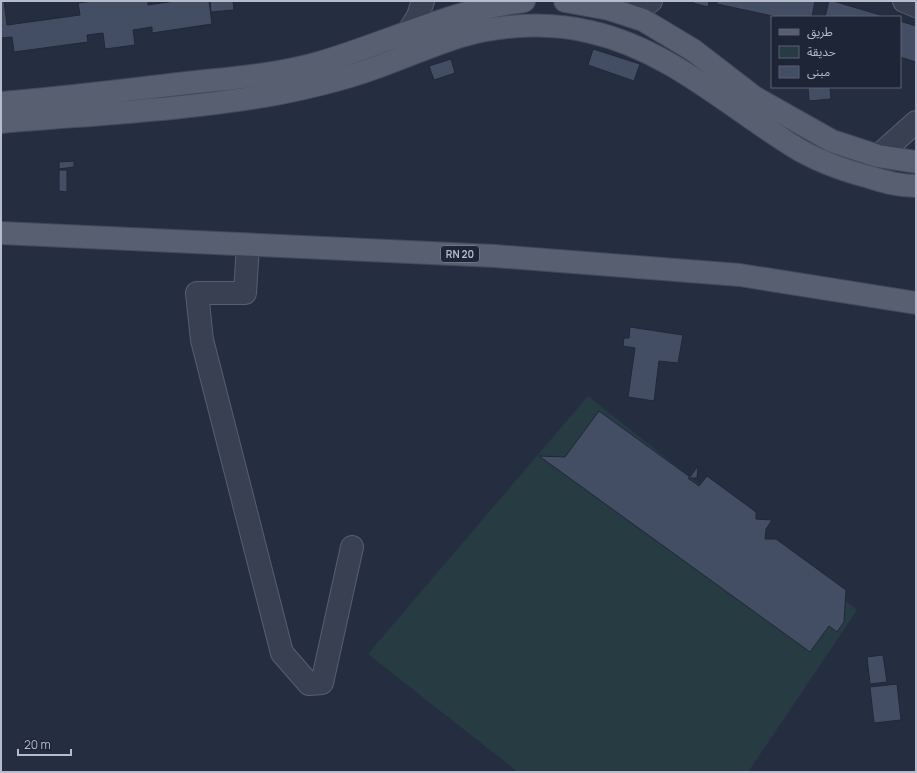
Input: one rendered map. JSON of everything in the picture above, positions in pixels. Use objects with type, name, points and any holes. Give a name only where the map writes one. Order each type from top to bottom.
[{"type":"main road","points":[[1,103],[97,94],[268,73],[321,62],[492,5],[524,1]]},
{"type":"main road","points":[[566,1],[609,9],[643,20],[692,50],[760,101],[832,141],[878,156],[916,162]]},
{"type":"main road","points":[[1,122],[188,106],[274,94],[316,86],[363,72],[462,36],[500,28],[550,26],[590,31],[618,40],[655,55],[708,87],[794,147],[847,171],[900,186],[916,186]]},
{"type":"main road","name":"RN 20","points":[[1,233],[495,256],[732,275],[916,303]]},
{"type":"street","points":[[408,32],[418,16],[423,1]]},
{"type":"street","points":[[462,1],[478,5],[492,5]]},
{"type":"street","points":[[630,16],[651,1]]},
{"type":"street","points":[[904,1],[916,6]]},
{"type":"street","points":[[878,156],[916,122]]},
{"type":"street","points":[[248,245],[245,293],[197,293],[202,340],[282,653],[309,684],[322,683],[352,547]]},
{"type":"green space","points":[[588,396],[857,610],[748,772],[518,772],[368,654]]},
{"type":"building","points":[[1,1],[4,1],[7,25],[80,15],[78,3],[93,1],[148,1],[148,5],[175,1],[209,1],[212,24],[152,33],[152,27],[133,30],[135,45],[105,49],[103,33],[87,35],[88,42],[14,52],[12,37],[1,38]]},
{"type":"building","points":[[210,1],[233,1],[234,10],[211,12]]},
{"type":"building","points":[[694,1],[709,1],[708,7],[693,3]]},
{"type":"building","points":[[717,1],[815,1],[812,16],[772,16],[717,4]]},
{"type":"building","points":[[829,1],[833,1],[884,16],[825,16]]},
{"type":"building","points":[[901,21],[916,26],[916,62],[901,57]]},
{"type":"building","points":[[593,49],[640,64],[634,81],[588,65]]},
{"type":"building","points":[[451,59],[455,73],[434,80],[429,66]]},
{"type":"building","points":[[808,88],[830,88],[831,99],[809,101]]},
{"type":"building","points":[[74,161],[74,167],[59,169],[59,162]]},
{"type":"building","points":[[59,170],[67,170],[67,192],[59,191]]},
{"type":"building","points":[[630,327],[683,335],[678,363],[659,361],[654,401],[628,397],[635,348],[623,346],[624,338],[629,338]]},
{"type":"building","points":[[599,411],[690,477],[698,466],[697,478],[688,478],[699,486],[707,476],[756,512],[756,519],[772,520],[766,529],[765,539],[776,539],[846,590],[844,622],[837,632],[829,626],[810,652],[539,456],[565,457]]},
{"type":"building","points":[[883,655],[887,682],[870,684],[867,657]]},
{"type":"building","points":[[897,684],[901,720],[874,723],[870,687]]}]
